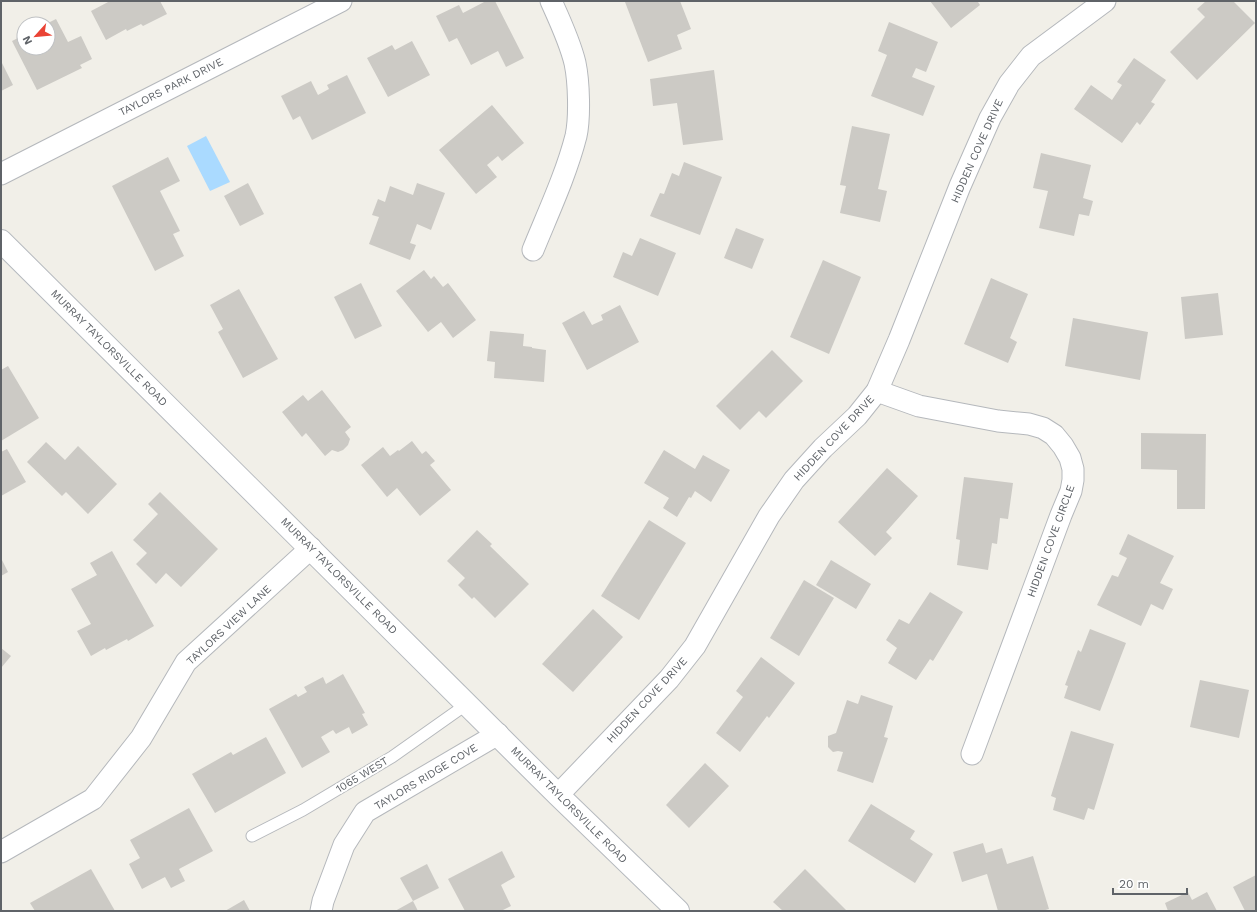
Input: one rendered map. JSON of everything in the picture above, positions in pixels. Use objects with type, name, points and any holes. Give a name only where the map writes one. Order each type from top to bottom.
[{"type":"street","name":"TAYLORS PARK DRIVE","points":[[1,174],[341,1]]},
{"type":"street","points":[[533,250],[563,174],[576,135],[579,93],[575,64],[566,36],[551,1]]},
{"type":"street","name":"HIDDEN COVE DRIVE","points":[[558,795],[668,678],[695,646],[769,516],[794,480],[822,448],[857,416],[877,391],[899,340],[960,186],[990,118],[1009,84],[1031,56],[1105,1]]},
{"type":"street","name":"MURRAY TAYLORSVILLE ROAD","points":[[1,241],[558,795],[678,911]]},
{"type":"street","name":"HIDDEN COVE CIRCLE","points":[[877,391],[919,406],[1029,424],[1043,428],[1054,435],[1063,446],[1070,458],[1073,469],[1071,491],[972,754]]},
{"type":"street","name":"TAYLORS VIEW LANE","points":[[1,852],[94,799],[141,738],[186,662],[311,548]]},
{"type":"street","name":"TAYLORS RIDGE COVE","points":[[321,911],[323,901],[344,845],[365,812],[498,734]]},
{"type":"lane","name":"1065 WEST","points":[[252,836],[303,810],[392,757],[467,704]]},
{"type":"water","points":[[206,136],[230,182],[210,191],[187,146]]},
{"type":"building","points":[[110,1],[160,1],[167,14],[143,26],[141,24],[127,31],[126,29],[106,40],[91,11]]},
{"type":"building","points":[[486,1],[495,1],[524,58],[506,67],[498,51],[471,65],[457,38],[449,42],[436,16],[459,5],[463,13]]},
{"type":"building","points":[[680,1],[691,29],[677,35],[682,49],[648,62],[625,2]]},
{"type":"building","points":[[930,1],[979,1],[978,2],[980,5],[951,28]]},
{"type":"building","points":[[1206,1],[1233,1],[1255,23],[1197,80],[1170,52],[1205,17],[1197,9]]},
{"type":"building","points":[[56,19],[68,42],[81,36],[92,59],[80,65],[82,68],[37,90],[20,56],[56,56]]},
{"type":"building","points":[[889,22],[938,42],[926,72],[916,68],[912,77],[935,86],[923,116],[871,96],[887,55],[878,51]]},
{"type":"building","points":[[16,39],[16,49],[12,41]]},
{"type":"building","points":[[412,41],[430,75],[388,97],[367,58],[392,45],[395,50]]},
{"type":"building","points":[[1134,58],[1166,80],[1151,102],[1155,104],[1140,125],[1137,122],[1122,143],[1074,109],[1091,85],[1112,100],[1122,85],[1117,82]]},
{"type":"building","points":[[1,61],[13,85],[1,91]]},
{"type":"building","points":[[714,70],[723,140],[683,145],[677,103],[653,106],[650,79]]},
{"type":"building","points":[[347,75],[366,113],[312,140],[300,116],[293,120],[281,96],[311,81],[318,95],[329,89],[327,85]]},
{"type":"building","points":[[492,105],[524,143],[502,161],[498,156],[487,165],[497,177],[476,194],[439,150]]},
{"type":"building","points":[[852,126],[890,134],[878,189],[887,191],[880,222],[840,213],[846,186],[840,185]]},
{"type":"building","points":[[1041,153],[1091,165],[1083,198],[1093,201],[1089,216],[1079,214],[1074,236],[1039,228],[1048,191],[1033,188]]},
{"type":"building","points":[[168,157],[180,181],[160,191],[180,231],[173,234],[184,256],[155,271],[112,186]]},
{"type":"building","points":[[684,162],[722,177],[700,235],[650,216],[660,193],[664,194],[672,173],[679,176]]},
{"type":"building","points":[[248,183],[264,214],[240,226],[224,196]]},
{"type":"building","points":[[417,183],[445,193],[431,230],[417,224],[410,243],[416,245],[410,260],[369,244],[379,217],[372,215],[378,199],[385,202],[390,186],[413,195]]},
{"type":"building","points":[[736,228],[764,239],[752,269],[724,258]]},
{"type":"building","points":[[640,238],[676,253],[658,296],[613,277],[623,252],[632,256]]},
{"type":"building","points":[[823,260],[861,277],[829,354],[790,337]]},
{"type":"building","points":[[424,270],[431,279],[434,276],[443,287],[448,283],[476,320],[453,338],[441,322],[428,332],[396,291]]},
{"type":"building","points":[[991,278],[1028,294],[1010,338],[1017,342],[1008,363],[964,344]]},
{"type":"building","points":[[361,283],[382,326],[355,339],[334,297]]},
{"type":"building","points":[[239,289],[278,359],[243,378],[218,332],[223,329],[210,305]]},
{"type":"building","points":[[1218,293],[1223,335],[1185,339],[1181,297]]},
{"type":"building","points":[[620,305],[639,342],[587,370],[562,323],[584,311],[592,325],[603,320],[601,315]]},
{"type":"building","points":[[1073,318],[1148,332],[1140,380],[1065,366]]},
{"type":"building","points":[[490,331],[524,334],[523,346],[546,350],[544,382],[494,378],[495,362],[487,361]]},
{"type":"building","points":[[772,350],[803,381],[766,418],[759,411],[740,430],[716,406]]},
{"type":"building","points":[[8,366],[39,418],[1,441],[1,370]]},
{"type":"building","points":[[322,390],[351,427],[345,432],[350,439],[348,445],[343,450],[338,452],[332,450],[325,456],[306,433],[302,437],[282,412],[303,395],[308,401]]},
{"type":"building","points":[[1141,433],[1206,434],[1205,509],[1177,509],[1177,470],[1141,469]]},
{"type":"building","points":[[412,441],[422,454],[426,451],[435,461],[430,465],[451,490],[420,516],[397,488],[387,497],[361,465],[383,447],[390,456]]},
{"type":"building","points":[[46,442],[65,460],[78,446],[117,484],[88,514],[66,492],[62,496],[27,462]]},
{"type":"building","points":[[7,449],[26,482],[1,496],[1,452]]},
{"type":"building","points":[[664,450],[695,469],[703,455],[730,470],[711,502],[695,491],[691,498],[689,497],[677,517],[663,508],[669,498],[644,483]]},
{"type":"building","points":[[887,468],[918,496],[886,532],[892,538],[875,556],[838,522]]},
{"type":"building","points":[[964,477],[1013,483],[1008,519],[1000,518],[997,544],[992,543],[988,570],[957,565],[960,540],[956,539]]},
{"type":"building","points":[[160,492],[218,549],[181,587],[166,573],[156,584],[136,564],[147,553],[133,540],[158,514],[148,504]]},
{"type":"building","points":[[649,520],[686,543],[639,620],[601,596]]},
{"type":"building","points":[[477,530],[492,544],[490,546],[529,584],[495,618],[474,597],[472,599],[458,585],[465,578],[447,561]]},
{"type":"building","points":[[1128,534],[1174,556],[1160,583],[1173,589],[1163,610],[1151,604],[1141,626],[1097,605],[1112,575],[1118,577],[1127,558],[1119,554]]},
{"type":"building","points":[[112,551],[154,626],[128,641],[127,639],[106,650],[105,648],[91,656],[77,631],[91,624],[71,589],[97,575],[90,563]]},
{"type":"building","points":[[1,558],[8,572],[1,576]]},
{"type":"building","points":[[831,560],[871,584],[856,609],[816,585]]},
{"type":"building","points":[[804,580],[834,598],[799,656],[770,638]]},
{"type":"building","points":[[930,592],[963,612],[933,661],[930,659],[916,680],[888,663],[897,648],[886,640],[899,619],[909,624]]},
{"type":"building","points":[[593,609],[623,637],[573,692],[542,664]]},
{"type":"building","points":[[1090,629],[1126,643],[1100,711],[1064,698],[1068,686],[1065,685],[1078,650],[1081,652]]},
{"type":"building","points":[[1,648],[11,656],[1,668]]},
{"type":"building","points":[[761,657],[795,683],[769,718],[767,716],[740,752],[716,733],[743,697],[736,691]]},
{"type":"building","points":[[343,674],[365,713],[362,714],[368,725],[352,734],[349,727],[336,734],[333,730],[321,737],[330,752],[302,768],[269,709],[296,694],[298,697],[307,692],[304,687],[323,677],[326,684]]},
{"type":"building","points":[[1200,680],[1249,690],[1239,738],[1190,727]]},
{"type":"building","points":[[861,695],[893,706],[884,737],[888,738],[873,783],[837,771],[843,752],[833,752],[828,747],[828,736],[836,733],[847,700],[858,704]]},
{"type":"building","points":[[1071,731],[1114,744],[1094,810],[1088,808],[1084,820],[1053,810],[1056,798],[1051,796]]},
{"type":"building","points":[[266,737],[286,773],[215,813],[192,774],[231,752],[233,755]]},
{"type":"building","points":[[705,763],[729,786],[689,828],[666,805]]},
{"type":"building","points":[[871,804],[915,831],[910,839],[933,854],[915,883],[848,841]]},
{"type":"building","points":[[189,808],[213,851],[179,869],[185,881],[171,888],[165,877],[142,889],[129,864],[140,858],[130,840]]},
{"type":"building","points":[[983,843],[986,853],[1002,848],[1007,864],[1033,856],[1049,909],[1042,911],[998,911],[987,874],[962,882],[953,852]]},
{"type":"building","points":[[502,851],[515,877],[501,885],[511,906],[503,911],[465,911],[448,879]]},
{"type":"building","points":[[427,864],[439,888],[413,901],[400,878]]},
{"type":"building","points":[[91,869],[115,911],[35,911],[30,903]]},
{"type":"building","points":[[805,869],[847,911],[783,911],[773,902]]},
{"type":"building","points":[[1256,875],[1256,911],[1245,911],[1233,887]]},
{"type":"building","points":[[1188,892],[1192,900],[1207,892],[1217,911],[1168,911],[1165,903]]},
{"type":"building","points":[[244,900],[250,911],[225,911]]},
{"type":"building","points":[[413,901],[418,911],[395,911]]}]
